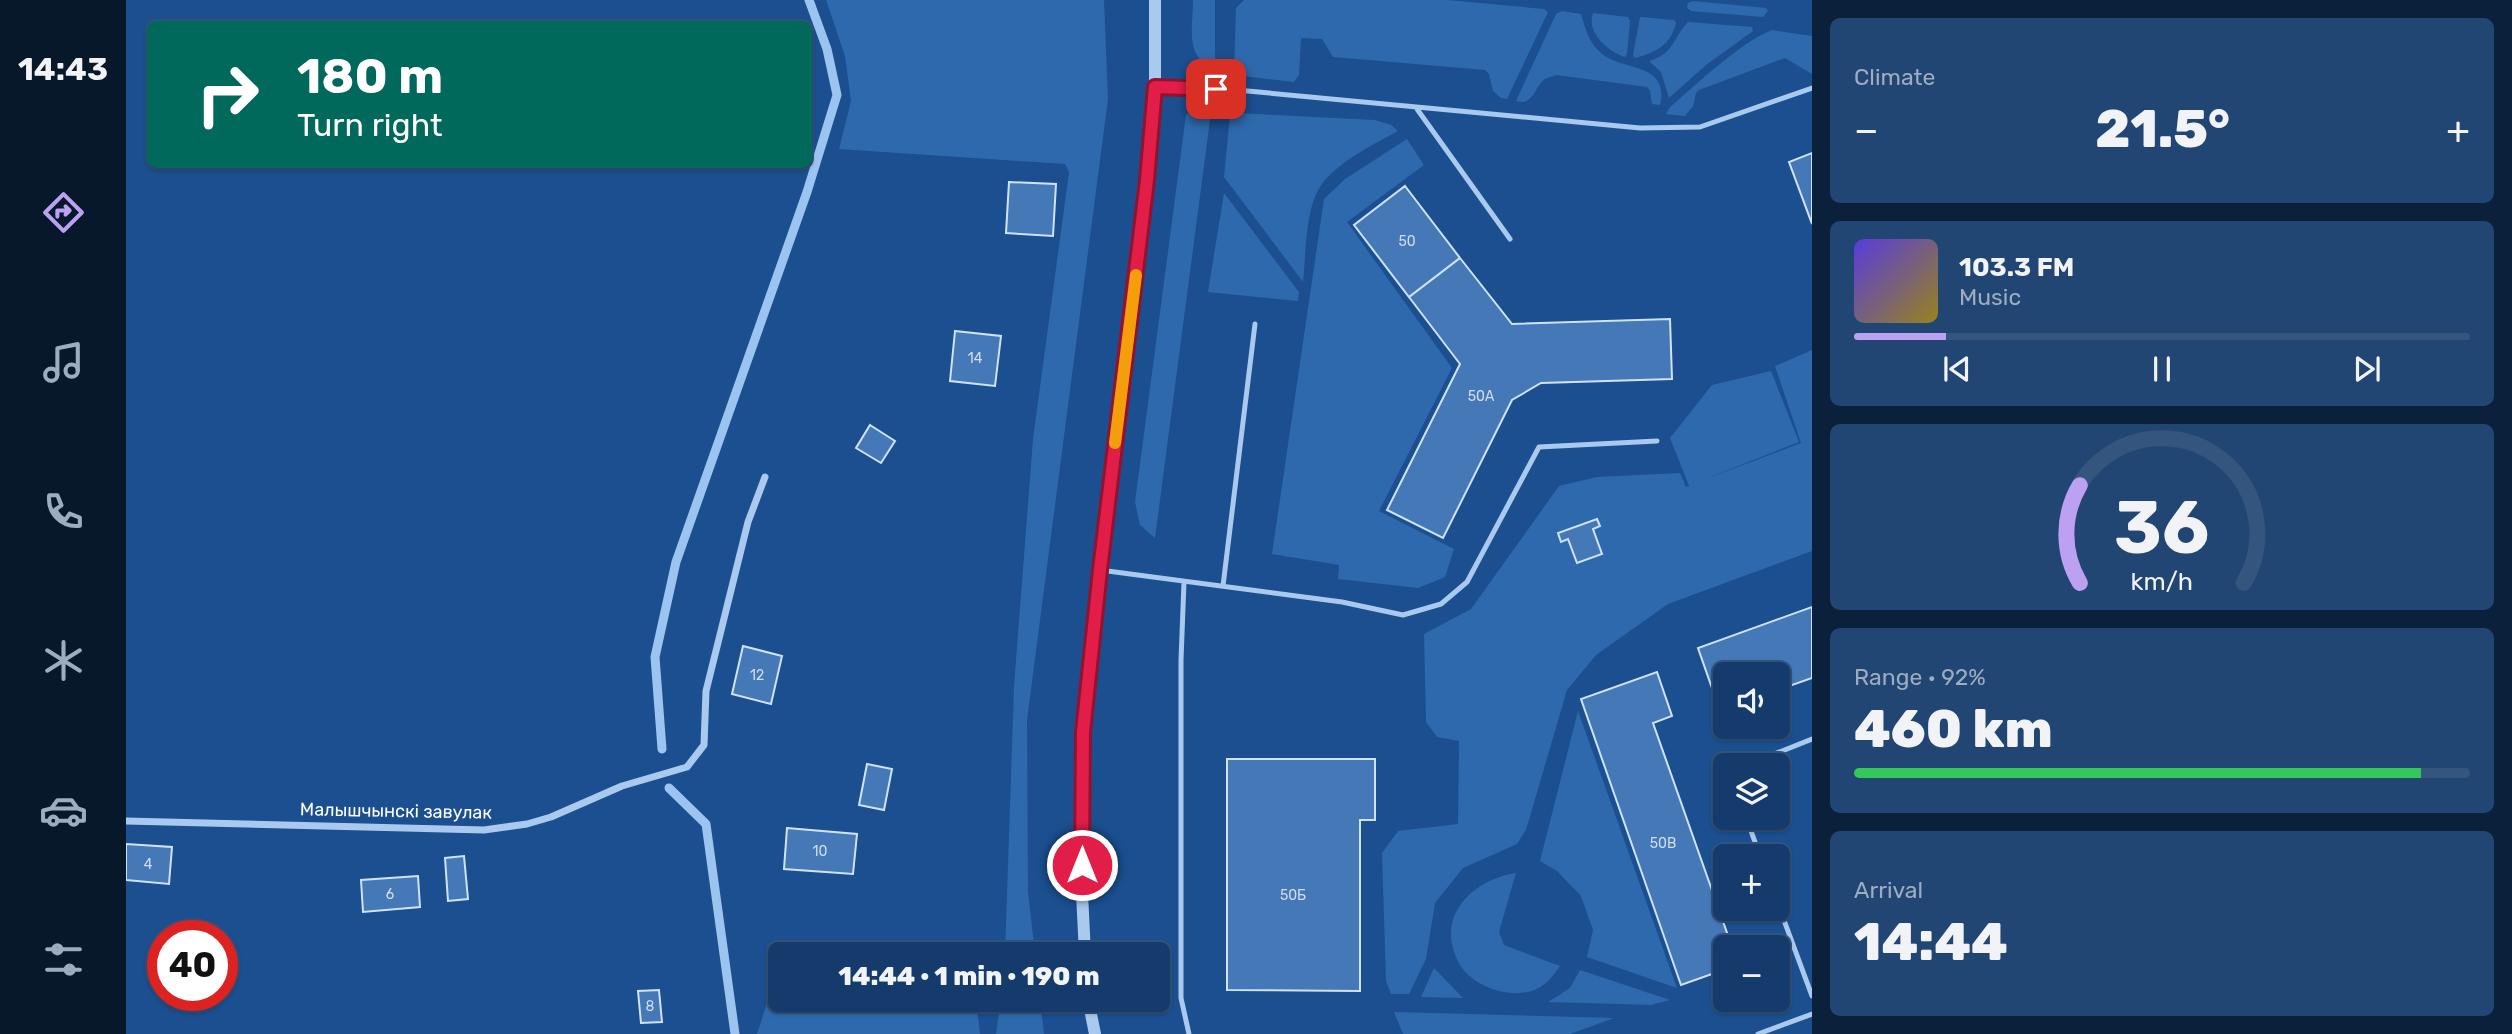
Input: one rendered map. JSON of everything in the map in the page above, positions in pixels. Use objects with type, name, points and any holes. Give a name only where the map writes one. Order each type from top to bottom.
[{"type":"street","points":[[1084,942],[1083,732],[1147,180],[1155,87],[1155,0]]},
{"type":"street","name":"Малышчынскі завулак","points":[[126,821],[484,830],[539,821],[622,786],[687,767],[704,745],[706,691],[747,522],[765,477]]},
{"type":"street","points":[[1091,1012],[1095,1034]]},
{"type":"lane","points":[[1155,87],[1226,89],[1640,128],[1700,127],[1812,88]]},
{"type":"lane","points":[[1417,109],[1510,239]]},
{"type":"lane","points":[[1223,586],[1255,324]]},
{"type":"lane","points":[[1100,570],[1342,602],[1403,615],[1441,604],[1467,582],[1539,447],[1657,441]]},
{"type":"lane","points":[[1184,582],[1181,660],[1181,998],[1189,1034]]},
{"type":"lane","points":[[1777,753],[1812,739]]},
{"type":"lane","points":[[1784,921],[1812,996]]},
{"type":"lane","points":[[1758,1034],[1812,1014]]},
{"type":"shaded area","points":[[826,0],[1104,0],[1108,99],[1027,720],[1028,892],[1034,942],[1005,942],[1014,686],[1033,439],[1069,172],[1065,164],[839,149],[851,101],[845,56]]},
{"type":"shaded area","points":[[1193,0],[1215,0],[1215,70],[1198,58],[1194,50]]},
{"type":"shaded area","points":[[1244,0],[1448,0],[1544,9],[1548,12],[1507,99],[1501,98],[1493,91],[1489,74],[1485,70],[1333,57],[1322,39],[1301,38],[1299,75],[1294,82],[1234,75],[1236,8]]},
{"type":"shaded area","points":[[1693,1],[1766,8],[1768,11],[1763,17],[1691,11],[1687,8],[1688,3]]},
{"type":"shaded area","points":[[1562,11],[1581,14],[1592,43],[1605,56],[1652,75],[1661,92],[1660,105],[1652,104],[1647,87],[1556,75],[1541,82],[1530,99],[1516,101],[1556,14]]},
{"type":"shaded area","points":[[1593,13],[1628,17],[1630,21],[1625,57],[1600,40],[1593,27]]},
{"type":"shaded area","points":[[1640,17],[1674,20],[1676,23],[1674,31],[1661,47],[1635,58],[1633,55]]},
{"type":"shaded area","points":[[1688,22],[1752,27],[1753,31],[1706,65],[1669,98],[1661,72],[1649,61],[1669,50]]},
{"type":"shaded area","points":[[1772,30],[1812,36],[1812,74],[1785,58],[1699,90],[1693,106],[1685,116],[1666,114],[1670,107],[1720,64]]},
{"type":"shaded area","points":[[1212,105],[1155,538],[1140,525],[1135,502],[1186,115],[1197,106]]},
{"type":"shaded area","points":[[1238,113],[1375,120],[1391,125],[1398,131],[1366,148],[1335,170],[1320,187],[1311,208],[1303,282],[1224,177],[1230,115]]},
{"type":"shaded area","points":[[1407,139],[1424,165],[1347,222],[1452,368],[1379,511],[1454,549],[1445,577],[1418,588],[1338,579],[1339,565],[1272,554],[1324,199],[1345,179]]},
{"type":"shaded area","points":[[1224,193],[1299,292],[1298,301],[1208,292]]},
{"type":"shaded area","points":[[1812,350],[1812,551],[1668,604],[1596,655],[1567,690],[1526,830],[1517,844],[1463,868],[1435,903],[1426,959],[1409,994],[1391,994],[1386,981],[1382,853],[1398,831],[1458,824],[1459,741],[1437,737],[1426,722],[1424,634],[1471,609],[1559,486],[1597,477],[1680,473],[1686,487],[1689,486],[1670,438],[1712,385],[1771,371],[1799,442],[1703,480],[1801,443],[1775,366]]},
{"type":"shaded area","points":[[1578,711],[1677,988],[1587,957],[1593,930],[1581,896],[1557,871],[1540,861]]},
{"type":"shaded area","points":[[1516,873],[1499,932],[1504,945],[1560,966],[1541,987],[1517,993],[1484,986],[1466,973],[1453,948],[1451,932],[1454,917],[1471,893],[1484,884]]},
{"type":"shaded area","points":[[1434,968],[1463,998],[1421,997]]},
{"type":"shaded area","points":[[1580,970],[1670,1000],[1651,1005],[1548,1002],[1570,988]]},
{"type":"shaded area","points":[[768,1000],[768,1012],[977,1012],[980,1034],[757,1034]]},
{"type":"shaded area","points":[[999,1012],[1041,1012],[1044,1034],[996,1034]]},
{"type":"shaded area","points":[[1394,1012],[1614,1018],[1570,1034],[1403,1034]]},
{"type":"building","points":[[1812,153],[1812,224],[1789,162]]},
{"type":"building","points":[[1009,182],[1056,184],[1053,236],[1006,233]]},
{"type":"building","points":[[1405,186],[1460,258],[1409,297],[1354,225]]},
{"type":"building","points":[[1460,258],[1512,324],[1670,319],[1672,379],[1541,383],[1512,400],[1443,538],[1387,510],[1460,364],[1409,297]]},
{"type":"building","points":[[955,331],[1001,336],[995,386],[950,381]]},
{"type":"building","points":[[870,425],[895,441],[881,463],[856,448]]},
{"type":"building","points":[[1597,519],[1600,526],[1593,529],[1602,554],[1577,563],[1568,539],[1561,542],[1558,533]]},
{"type":"building","points":[[1812,607],[1812,678],[1790,686],[1790,662],[1713,662],[1713,691],[1698,648]]},
{"type":"building","points":[[743,646],[782,656],[771,704],[732,694]]},
{"type":"building","points":[[1657,672],[1672,716],[1653,723],[1713,893],[1713,921],[1723,921],[1728,935],[1713,935],[1713,974],[1681,985],[1581,699]]},
{"type":"building","points":[[1227,759],[1375,759],[1375,820],[1360,820],[1360,991],[1227,990]]},
{"type":"building","points":[[867,764],[892,769],[884,810],[859,805]]},
{"type":"building","points":[[787,828],[857,834],[853,874],[784,869]]},
{"type":"building","points":[[126,844],[172,847],[169,884],[126,880]]},
{"type":"building","points":[[464,856],[468,899],[448,901],[445,858]]},
{"type":"building","points":[[418,876],[420,907],[363,912],[361,880]]},
{"type":"building","points":[[659,990],[662,1022],[641,1023],[638,991]]},
{"type":"waterway","points":[[662,749],[655,657],[676,562],[807,192],[837,95],[827,49],[809,0]]},
{"type":"waterway","points":[[669,788],[706,824],[735,1034]]},
{"type":"slow traffic","points":[[1115,443],[1136,275]]},
{"type":"route","points":[[1082,865],[1083,732],[1147,180],[1155,87],[1216,89]]}]
